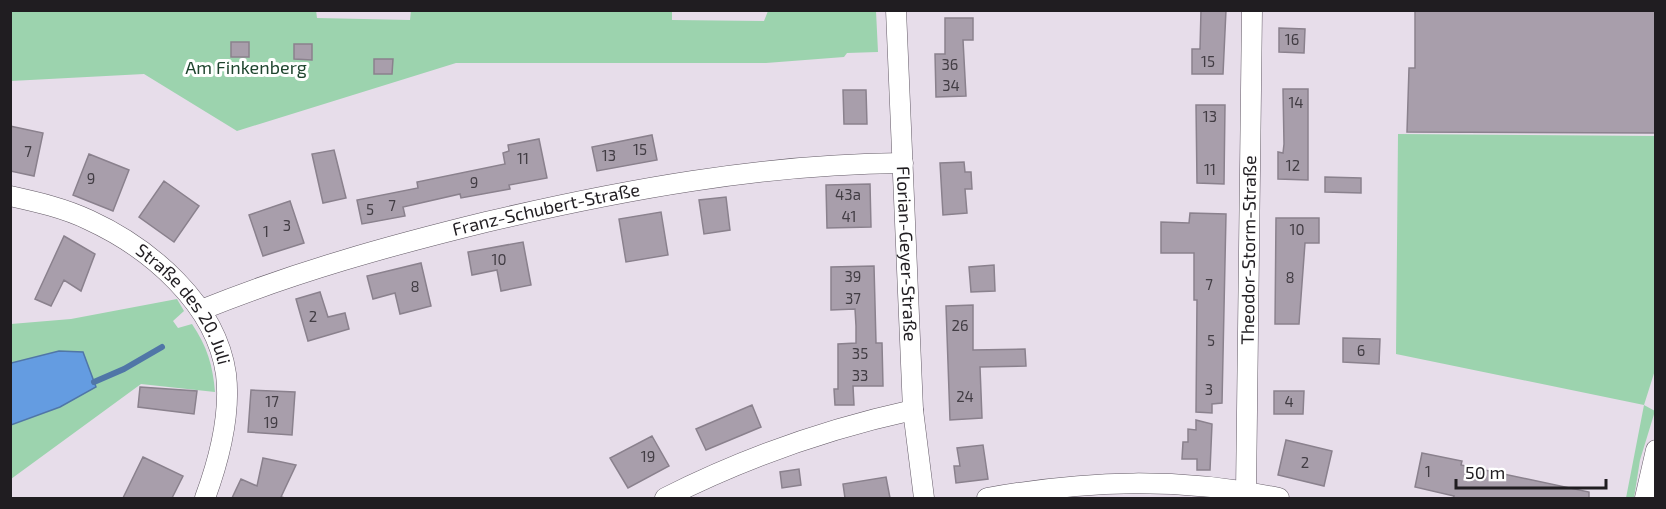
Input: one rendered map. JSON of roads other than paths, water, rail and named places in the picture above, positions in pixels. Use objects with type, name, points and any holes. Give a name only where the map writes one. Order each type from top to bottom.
[{"type":"street","name":"Florian-Geyer-Straße","points":[[896,10],[913,410],[924,498]]},
{"type":"street","name":"Theodor-Storm-Straße","points":[[1246,492],[1252,10]]},
{"type":"street","name":"Franz-Schubert-Straße","points":[[201,310],[257,288],[350,257],[533,210],[717,178],[903,163]]},
{"type":"street","name":"Straße des 20. Juli","points":[[10,196],[67,211],[115,234],[157,265],[201,310],[219,346],[226,375],[223,433],[216,468],[205,498]]},
{"type":"street","points":[[665,498],[779,447],[913,410]]},
{"type":"street","points":[[1645,498],[1656,450]]},
{"type":"street","points":[[987,498],[1072,485],[1119,482],[1202,484],[1279,498]]},
{"type":"water","points":[[59,351],[83,352],[96,387],[60,407],[11,425],[11,363]]},
{"type":"waterway","points":[[94,382],[124,369],[162,347]]},
{"type":"park label","name":"Am Finkenberg","points":[[246,68]]}]
